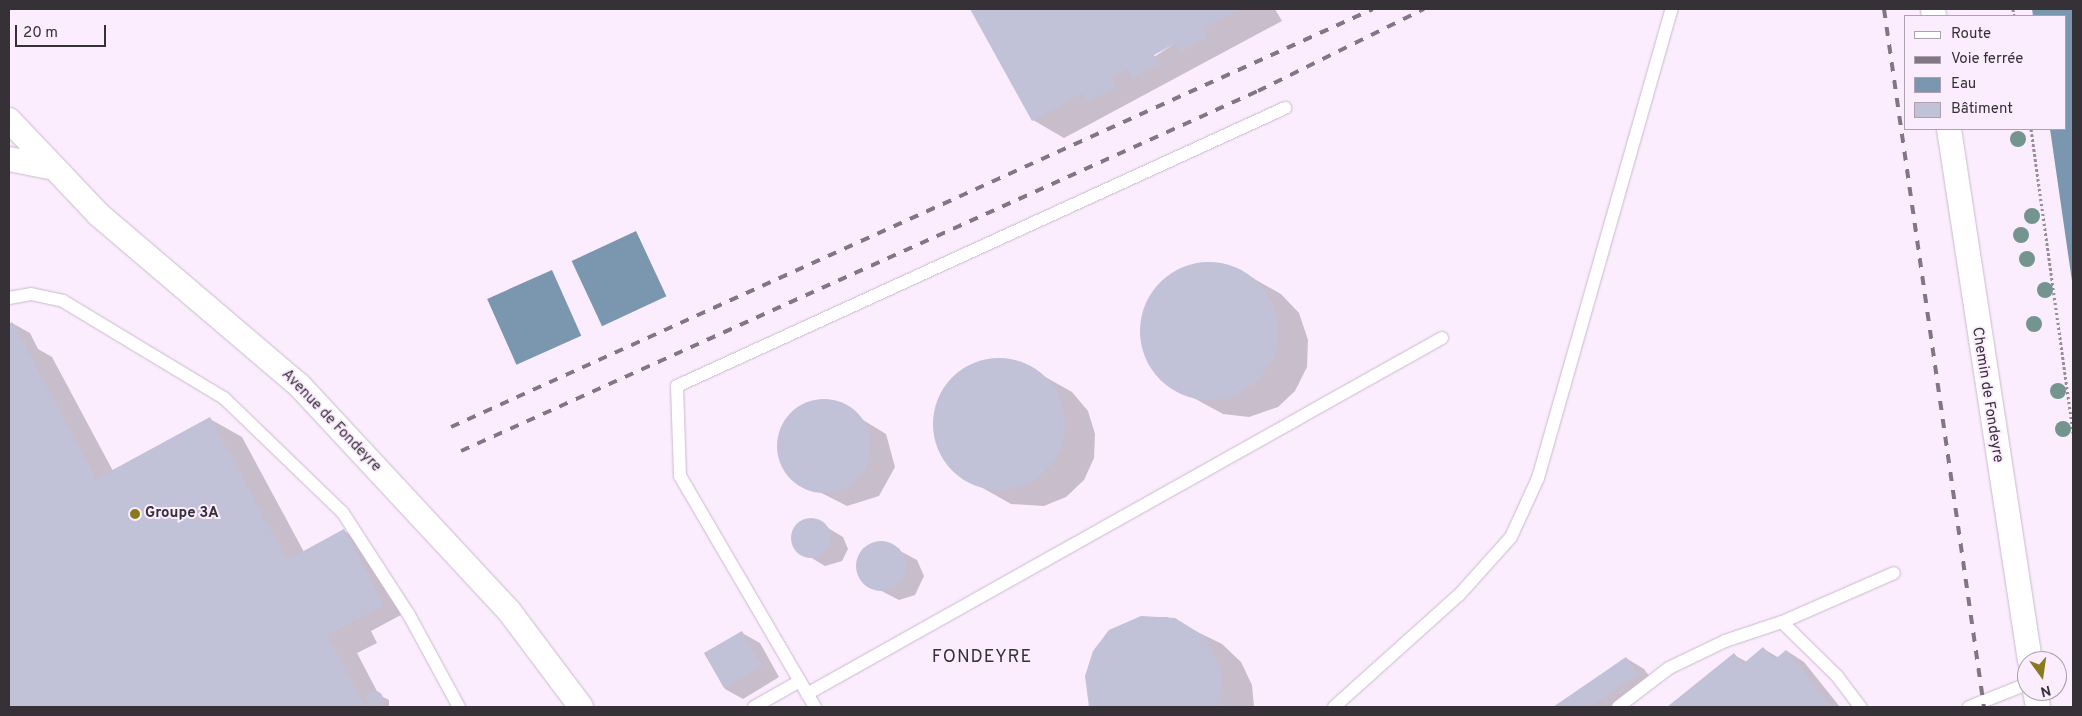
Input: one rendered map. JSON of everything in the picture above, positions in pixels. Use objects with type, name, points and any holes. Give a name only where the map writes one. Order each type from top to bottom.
[{"type":"street","name":"Avenue de Fondeyre","points":[[9,120],[49,167],[99,215],[300,385],[509,611],[581,707]]},
{"type":"street","name":"Chemin de Fondeyre","points":[[1949,130],[2028,651]]},
{"type":"street","points":[[9,159],[49,167]]},
{"type":"lane","points":[[1334,707],[1459,595],[1511,537],[1538,478],[1672,9]]},
{"type":"lane","points":[[815,707],[680,476],[677,386],[1285,108]]},
{"type":"lane","points":[[9,298],[31,294],[63,301],[224,398],[344,512],[409,615],[459,707]]},
{"type":"lane","points":[[807,694],[1442,338]]},
{"type":"lane","points":[[1618,707],[1669,668],[1725,641],[1782,622],[1894,573]]},
{"type":"lane","points":[[1782,622],[1837,676],[1860,707]]},
{"type":"lane","points":[[754,707],[800,681]]},
{"type":"lane","points":[[1969,707],[2017,688]]},
{"type":"path","points":[[2031,130],[2073,433]]},
{"type":"water","points":[[2032,9],[2073,9],[2073,288],[2050,130],[2067,130],[2067,15],[2033,15]]},
{"type":"water","points":[[636,231],[666,296],[602,326],[572,261]]},
{"type":"water","points":[[552,270],[581,336],[516,365],[487,299]]},
{"type":"building","points":[[970,9],[1240,9],[1204,28],[1208,37],[1181,52],[1176,43],[1154,55],[1159,64],[1132,78],[1127,69],[1111,78],[1116,87],[1088,102],[1083,93],[1032,121]]},
{"type":"building","points":[[1209,262],[1235,267],[1258,282],[1273,305],[1278,331],[1273,357],[1258,380],[1235,395],[1209,400],[1183,395],[1160,380],[1145,357],[1140,331],[1145,305],[1160,282],[1183,267]]},
{"type":"building","name":"Groupe 3A","points":[[12,322],[96,479],[210,417],[287,560],[344,529],[384,605],[327,635],[365,707],[9,707],[9,324]]},
{"type":"building","points":[[999,358],[1012,359],[1024,363],[1046,377],[1060,399],[1064,411],[1064,437],[1060,449],[1046,471],[1024,485],[1012,489],[999,490],[986,489],[974,485],[952,471],[938,449],[934,437],[933,424],[934,411],[938,399],[952,377],[974,363],[986,359]]},
{"type":"building","points":[[824,399],[842,403],[857,413],[867,428],[871,446],[867,464],[857,479],[842,489],[824,493],[806,489],[791,479],[781,464],[777,446],[781,428],[791,413],[806,403]]},
{"type":"building","points":[[811,518],[825,524],[831,538],[825,552],[811,558],[797,552],[791,538],[797,524]]},
{"type":"building","points":[[876,541],[886,541],[899,548],[906,561],[906,571],[899,584],[886,591],[876,591],[867,587],[860,580],[856,571],[856,561],[860,552],[867,545]]},
{"type":"building","points":[[1141,616],[1175,618],[1204,636],[1223,675],[1219,707],[1089,707],[1085,676],[1093,651],[1109,630]]},
{"type":"building","points":[[742,631],[762,666],[724,688],[704,653]]},
{"type":"building","points":[[1763,647],[1774,660],[1786,650],[1832,707],[1667,707],[1734,653],[1743,664]]},
{"type":"building","points":[[1626,657],[1638,674],[1589,707],[1553,707]]},
{"type":"building","points":[[372,691],[378,691],[383,696],[381,705],[372,707],[367,702],[367,696]]},
{"type":"railway","points":[[451,427],[1373,9]]},
{"type":"railway","points":[[461,451],[1258,91],[1424,9]]},
{"type":"railway","points":[[1884,9],[1984,707]]},
{"type":"place","name":"Groupe 3A","points":[[135,514]]},
{"type":"district","name":"FONDEYRE","points":[[982,658]]}]
